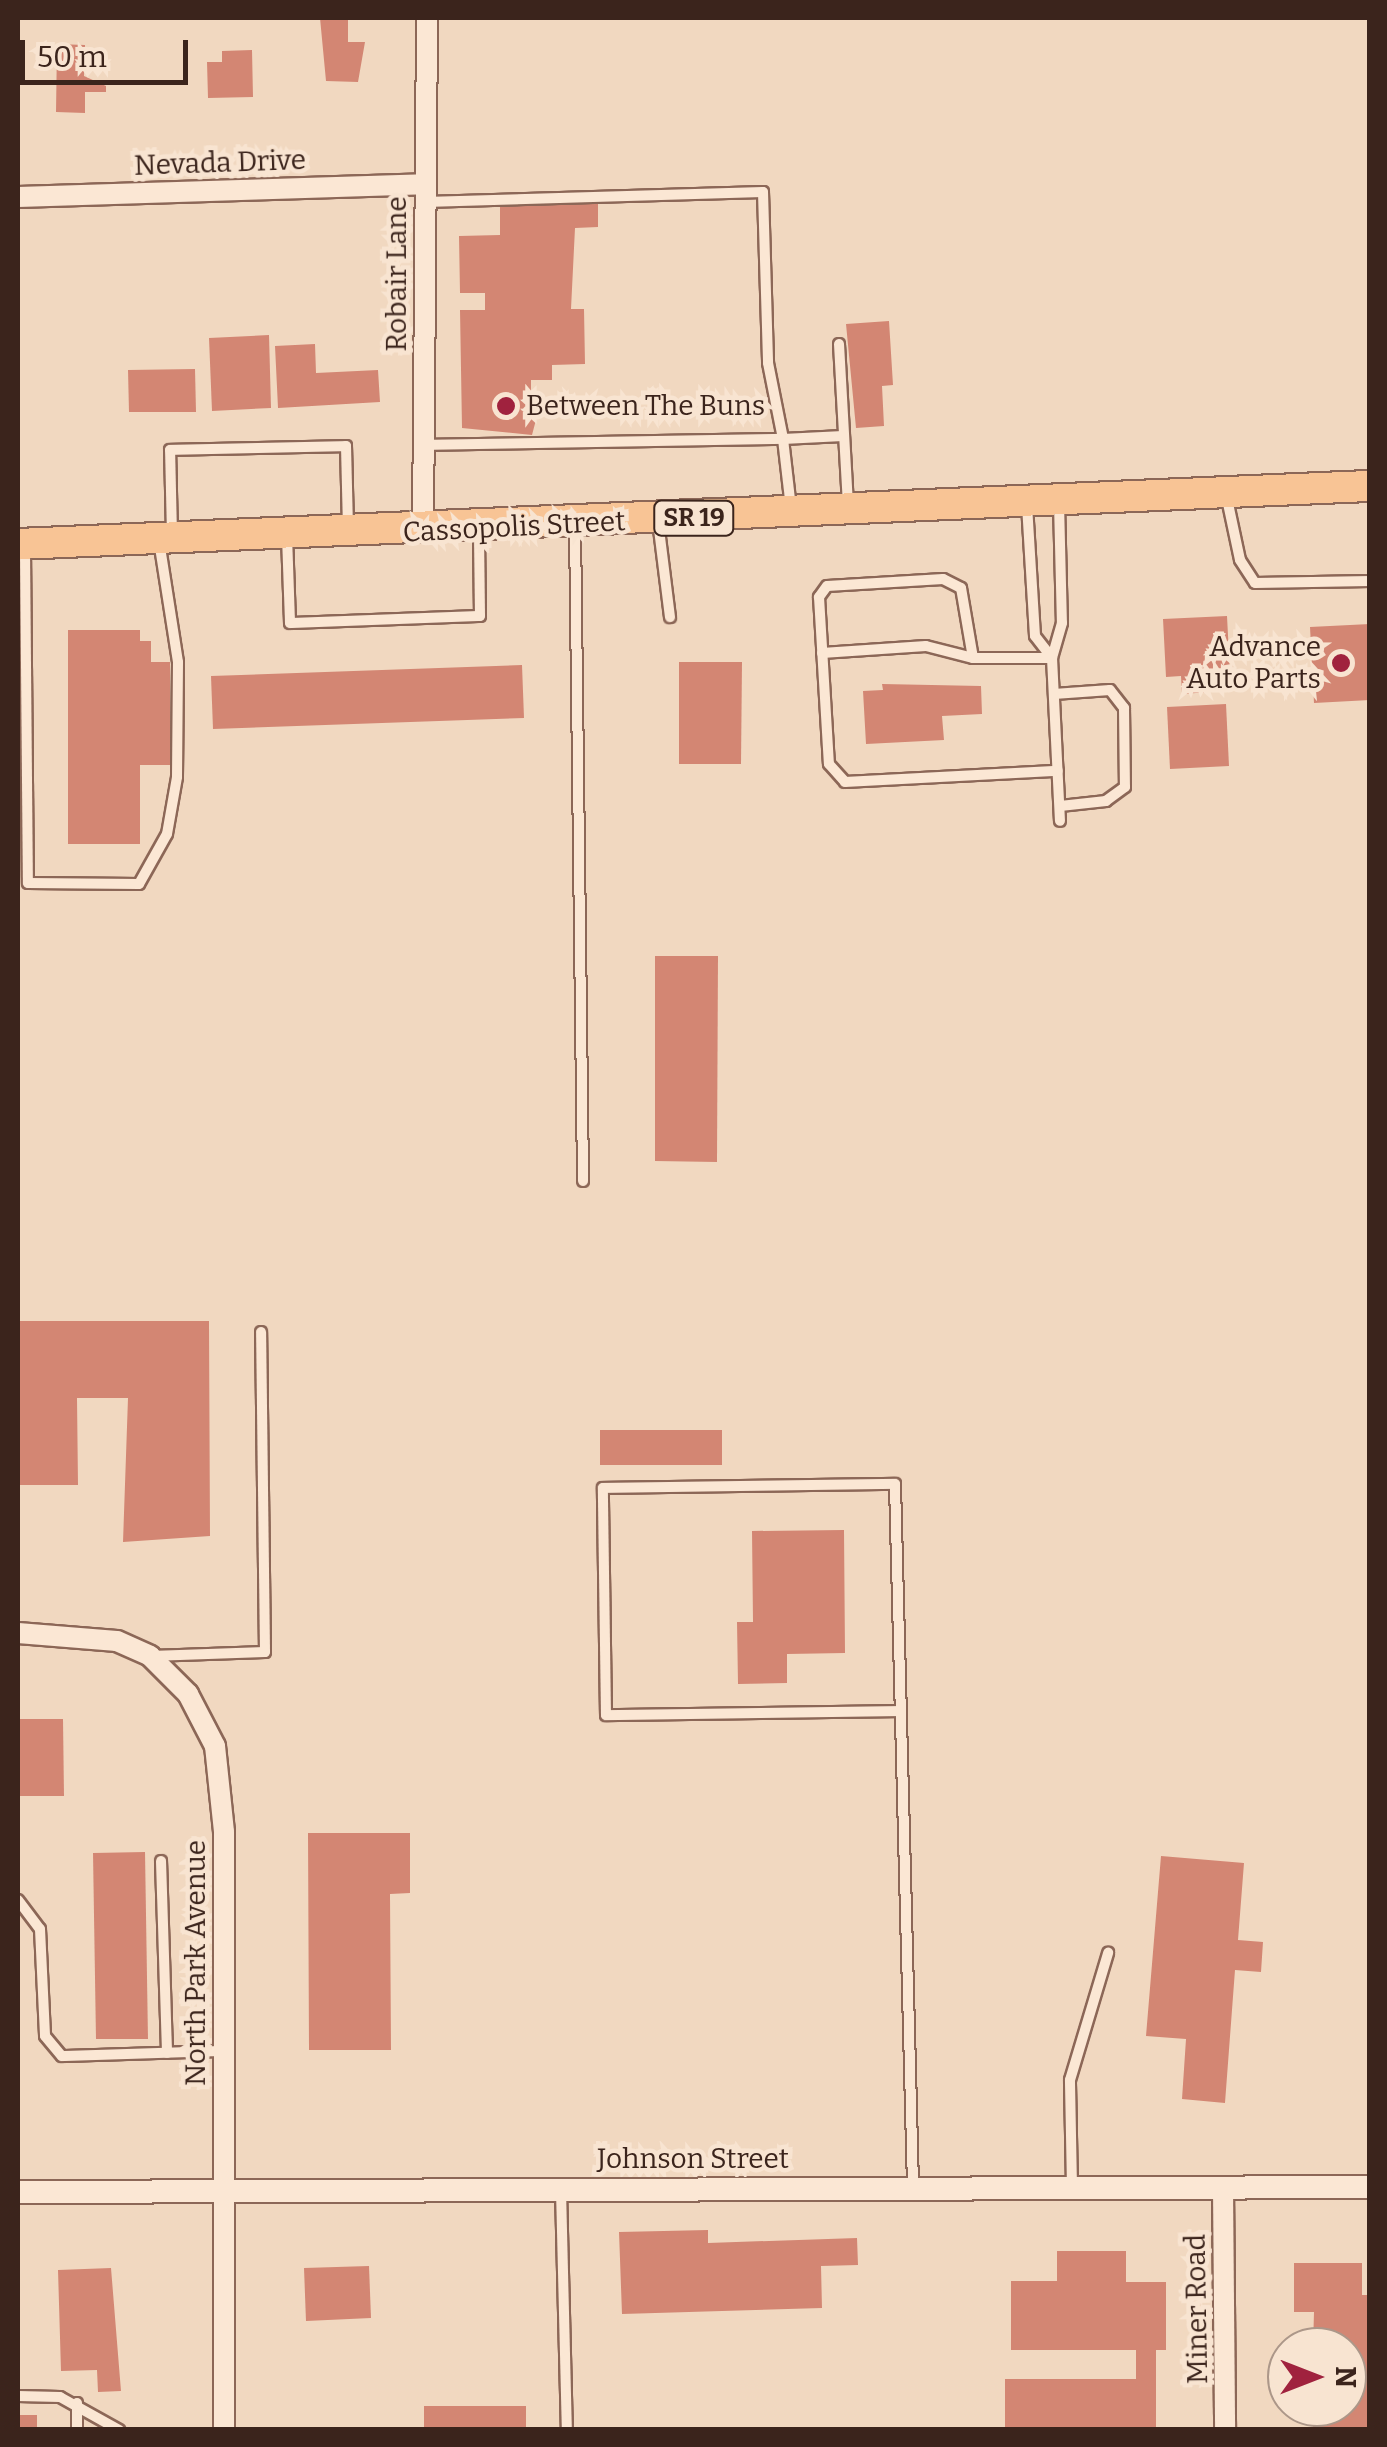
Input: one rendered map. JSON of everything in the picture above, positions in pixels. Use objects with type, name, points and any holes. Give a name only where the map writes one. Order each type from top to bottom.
[{"type":"main road","name":"Cassopolis Street","points":[[21,544],[479,529],[1370,486]]},
{"type":"street","name":"Robair Lane","points":[[423,531],[427,18]]},
{"type":"street","name":"Nevada Drive","points":[[18,197],[424,193]]},
{"type":"street","name":"North Park Avenue","points":[[18,1633],[117,1642],[150,1656],[188,1694],[216,1746],[224,1832],[224,2430]]},
{"type":"street","name":"Johnson Street","points":[[18,2192],[1370,2187]]},
{"type":"street","name":"Miner Road","points":[[1223,2188],[1226,2430]]},
{"type":"lane","points":[[424,193],[763,192],[768,363],[792,514]]},
{"type":"lane","points":[[839,344],[848,511]]},
{"type":"lane","points":[[424,446],[844,436]]},
{"type":"lane","points":[[21,544],[28,883],[139,884],[167,834],[177,777],[178,662],[165,539],[170,450],[346,446],[348,534]]},
{"type":"lane","points":[[1226,493],[1240,560],[1255,583],[1370,581]]},
{"type":"lane","points":[[1058,501],[1062,623],[1052,658],[1060,820]]},
{"type":"lane","points":[[1027,502],[1035,636],[1052,658]]},
{"type":"lane","points":[[658,520],[670,617]]},
{"type":"lane","points":[[576,524],[583,1181]]},
{"type":"lane","points":[[287,536],[290,622],[480,616],[479,529]]},
{"type":"lane","points":[[973,658],[962,588],[943,579],[828,586],[819,597],[828,764],[845,782],[1058,771]]},
{"type":"lane","points":[[822,653],[926,646],[973,658],[1052,658]]},
{"type":"lane","points":[[1054,694],[1110,690],[1124,708],[1125,788],[1106,801],[1060,806]]},
{"type":"lane","points":[[150,1656],[264,1652],[261,1332]]},
{"type":"lane","points":[[898,1712],[606,1715],[602,1488],[895,1484],[913,2189]]},
{"type":"lane","points":[[162,1861],[167,2053]]},
{"type":"lane","points":[[18,1900],[40,1929],[50,2047],[62,2056],[223,2051]]},
{"type":"lane","points":[[1072,2188],[1070,2080],[1108,1953]]},
{"type":"lane","points":[[561,2189],[568,2430]]},
{"type":"lane","points":[[18,2396],[77,2402],[119,2430]]},
{"type":"lane","points":[[77,2402],[77,2430]]},
{"type":"building","points":[[320,18],[348,18],[348,42],[365,42],[358,82],[326,81]]},
{"type":"building","points":[[57,44],[85,45],[84,76],[106,86],[106,92],[85,92],[85,113],[56,112]]},
{"type":"building","points":[[252,50],[253,97],[208,98],[207,62],[222,62],[222,51]]},
{"type":"building","points":[[598,203],[598,227],[575,228],[571,309],[584,309],[585,364],[552,365],[552,380],[531,380],[531,397],[542,397],[532,435],[462,428],[460,310],[485,310],[485,293],[460,293],[459,236],[500,235],[500,205]]},
{"type":"building","points":[[889,321],[893,385],[882,386],[884,426],[856,428],[846,324]]},
{"type":"building","points":[[269,335],[271,408],[212,411],[209,338]]},
{"type":"building","points":[[315,344],[316,373],[378,370],[380,402],[278,408],[275,346]]},
{"type":"building","points":[[195,369],[196,412],[129,412],[128,370]]},
{"type":"building","points":[[1227,616],[1230,674],[1209,674],[1210,692],[1182,694],[1181,676],[1166,677],[1163,619]]},
{"type":"building","name":"Advance Auto Parts","points":[[1370,624],[1370,700],[1314,703],[1310,627]]},
{"type":"building","points":[[68,630],[140,630],[140,641],[151,641],[151,662],[170,662],[170,765],[140,765],[140,844],[68,844]]},
{"type":"building","points":[[679,662],[742,662],[741,764],[679,764]]},
{"type":"building","points":[[522,665],[524,718],[213,729],[211,676]]},
{"type":"building","points":[[882,684],[981,686],[982,714],[942,716],[944,740],[866,744],[863,691],[883,690]]},
{"type":"building","points":[[1226,704],[1229,766],[1170,769],[1167,707]]},
{"type":"building","points":[[655,956],[718,956],[717,1162],[655,1161]]},
{"type":"building","points":[[18,1321],[209,1321],[210,1536],[123,1542],[128,1398],[77,1398],[78,1485],[18,1485]]},
{"type":"building","points":[[600,1430],[722,1430],[722,1465],[600,1465]]},
{"type":"building","points":[[844,1530],[845,1653],[787,1654],[787,1683],[738,1684],[737,1622],[753,1622],[752,1531]]},
{"type":"building","points":[[18,1719],[63,1719],[64,1796],[18,1796]]},
{"type":"building","points":[[308,1833],[410,1833],[410,1893],[390,1894],[391,2050],[309,2050]]},
{"type":"building","points":[[145,1852],[148,2039],[96,2039],[93,1853]]},
{"type":"building","points":[[1161,1856],[1244,1863],[1238,1940],[1263,1942],[1261,1972],[1235,1970],[1225,2103],[1182,2099],[1186,2039],[1146,2036]]},
{"type":"building","points":[[708,2230],[708,2243],[857,2238],[858,2265],[821,2266],[822,2308],[622,2314],[619,2232]]},
{"type":"building","points":[[1057,2251],[1126,2251],[1126,2282],[1166,2282],[1166,2350],[1156,2350],[1156,2430],[1005,2430],[1005,2379],[1136,2379],[1136,2350],[1011,2350],[1011,2281],[1057,2281]]},
{"type":"building","points":[[1294,2263],[1362,2263],[1362,2295],[1370,2295],[1370,2430],[1313,2430],[1367,2427],[1367,2327],[1314,2327],[1314,2312],[1294,2312]]},
{"type":"building","points":[[369,2266],[371,2318],[306,2321],[304,2268]]},
{"type":"building","points":[[111,2268],[121,2391],[98,2392],[97,2370],[61,2371],[58,2270]]},
{"type":"building","points":[[424,2406],[526,2406],[526,2430],[424,2430]]},
{"type":"building","points":[[18,2415],[37,2415],[37,2430],[18,2430]]},
{"type":"place","name":"Between The Buns","points":[[506,406]]},
{"type":"place","name":"Advance Auto Parts","points":[[1341,663]]}]
